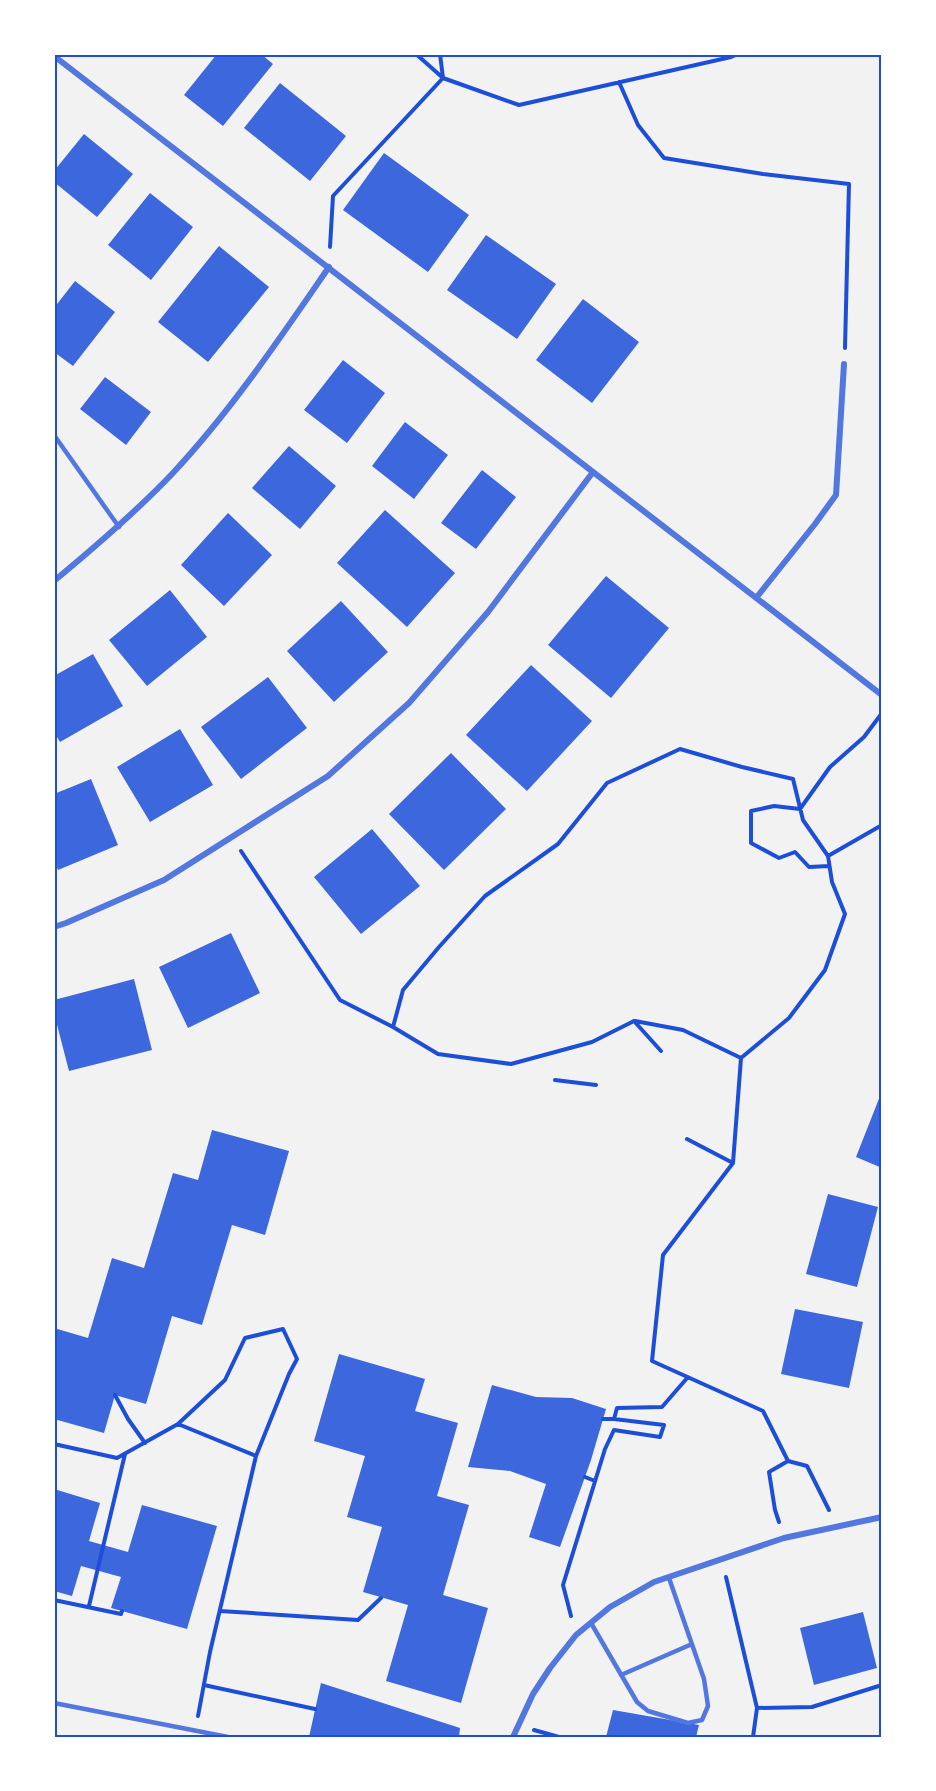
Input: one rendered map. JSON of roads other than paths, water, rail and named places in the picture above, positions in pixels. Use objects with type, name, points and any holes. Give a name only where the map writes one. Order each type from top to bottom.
[{"type":"street","points":[[54,56],[882,695]]},
{"type":"street","points":[[54,581],[119,527],[173,473],[252,377],[329,267]]},
{"type":"street","points":[[756,598],[836,495],[844,364]]},
{"type":"street","points":[[54,927],[164,880],[328,776],[409,703],[488,612],[593,472]]},
{"type":"street","points":[[515,1737],[533,1694],[550,1668],[576,1635],[610,1607],[654,1582],[784,1538],[882,1517]]},
{"type":"lane","points":[[54,435],[119,527]]},
{"type":"lane","points":[[591,1623],[638,1702],[648,1711],[688,1723],[702,1720],[708,1706],[704,1679],[669,1578]]},
{"type":"lane","points":[[621,1675],[692,1644]]},
{"type":"lane","points":[[54,1702],[228,1737]]}]
